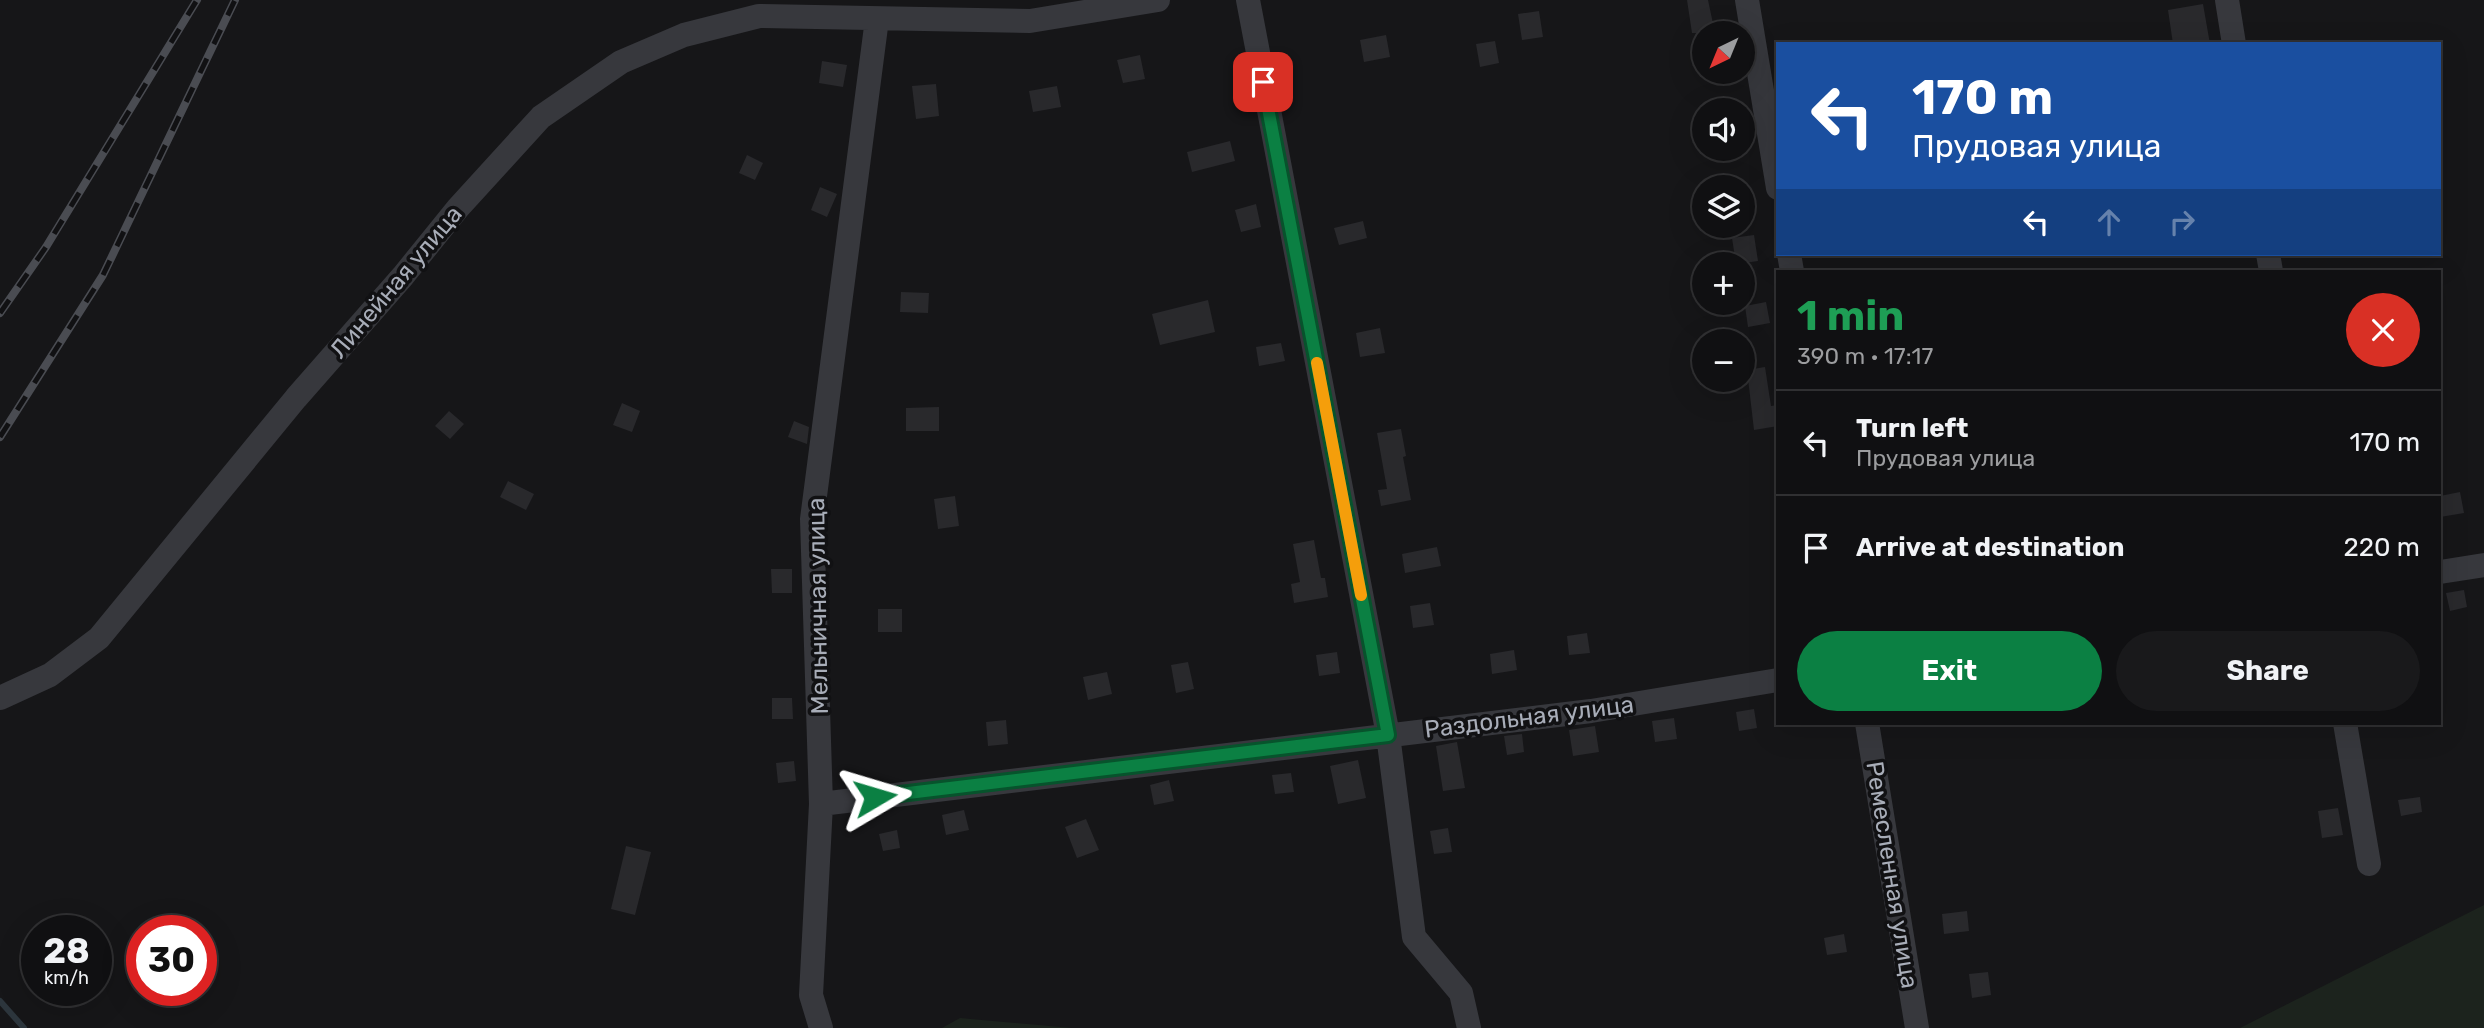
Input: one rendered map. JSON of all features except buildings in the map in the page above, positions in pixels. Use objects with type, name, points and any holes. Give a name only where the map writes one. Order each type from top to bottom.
[{"type":"street","name":"Линейная улица","points":[[0,698],[50,675],[99,638],[296,398],[403,276],[458,208],[541,117],[621,62],[684,35],[759,16],[1030,21],[1158,0]]},
{"type":"street","points":[[1248,0],[1388,735],[1414,937],[1461,993],[1469,1028]]},
{"type":"street","points":[[1747,0],[1776,176]]},
{"type":"street","points":[[2227,0],[2234,42]]},
{"type":"street","name":"Мельничная улица","points":[[821,1028],[811,995],[821,804],[812,519],[877,19]]},
{"type":"street","points":[[2441,572],[2484,565]]},
{"type":"street","name":"Раздольная улица","points":[[821,804],[1591,711],[1776,680]]},
{"type":"street","name":"Ремесленная улица","points":[[1867,725],[1917,1028]]},
{"type":"street","points":[[2345,725],[2369,864]]},
{"type":"shaded area","points":[[2484,905],[2484,1028],[2240,1028]]},
{"type":"shaded area","points":[[960,1018],[1072,1028],[942,1028]]},
{"type":"waterway","points":[[0,1001],[24,1028]]},
{"type":"railway","points":[[0,313],[46,247],[197,0]]},
{"type":"railway","points":[[0,437],[103,275],[235,0]]},
{"type":"slow traffic","points":[[1317,363],[1361,595]]},
{"type":"route","points":[[875,797],[1388,735],[1263,82]]}]
